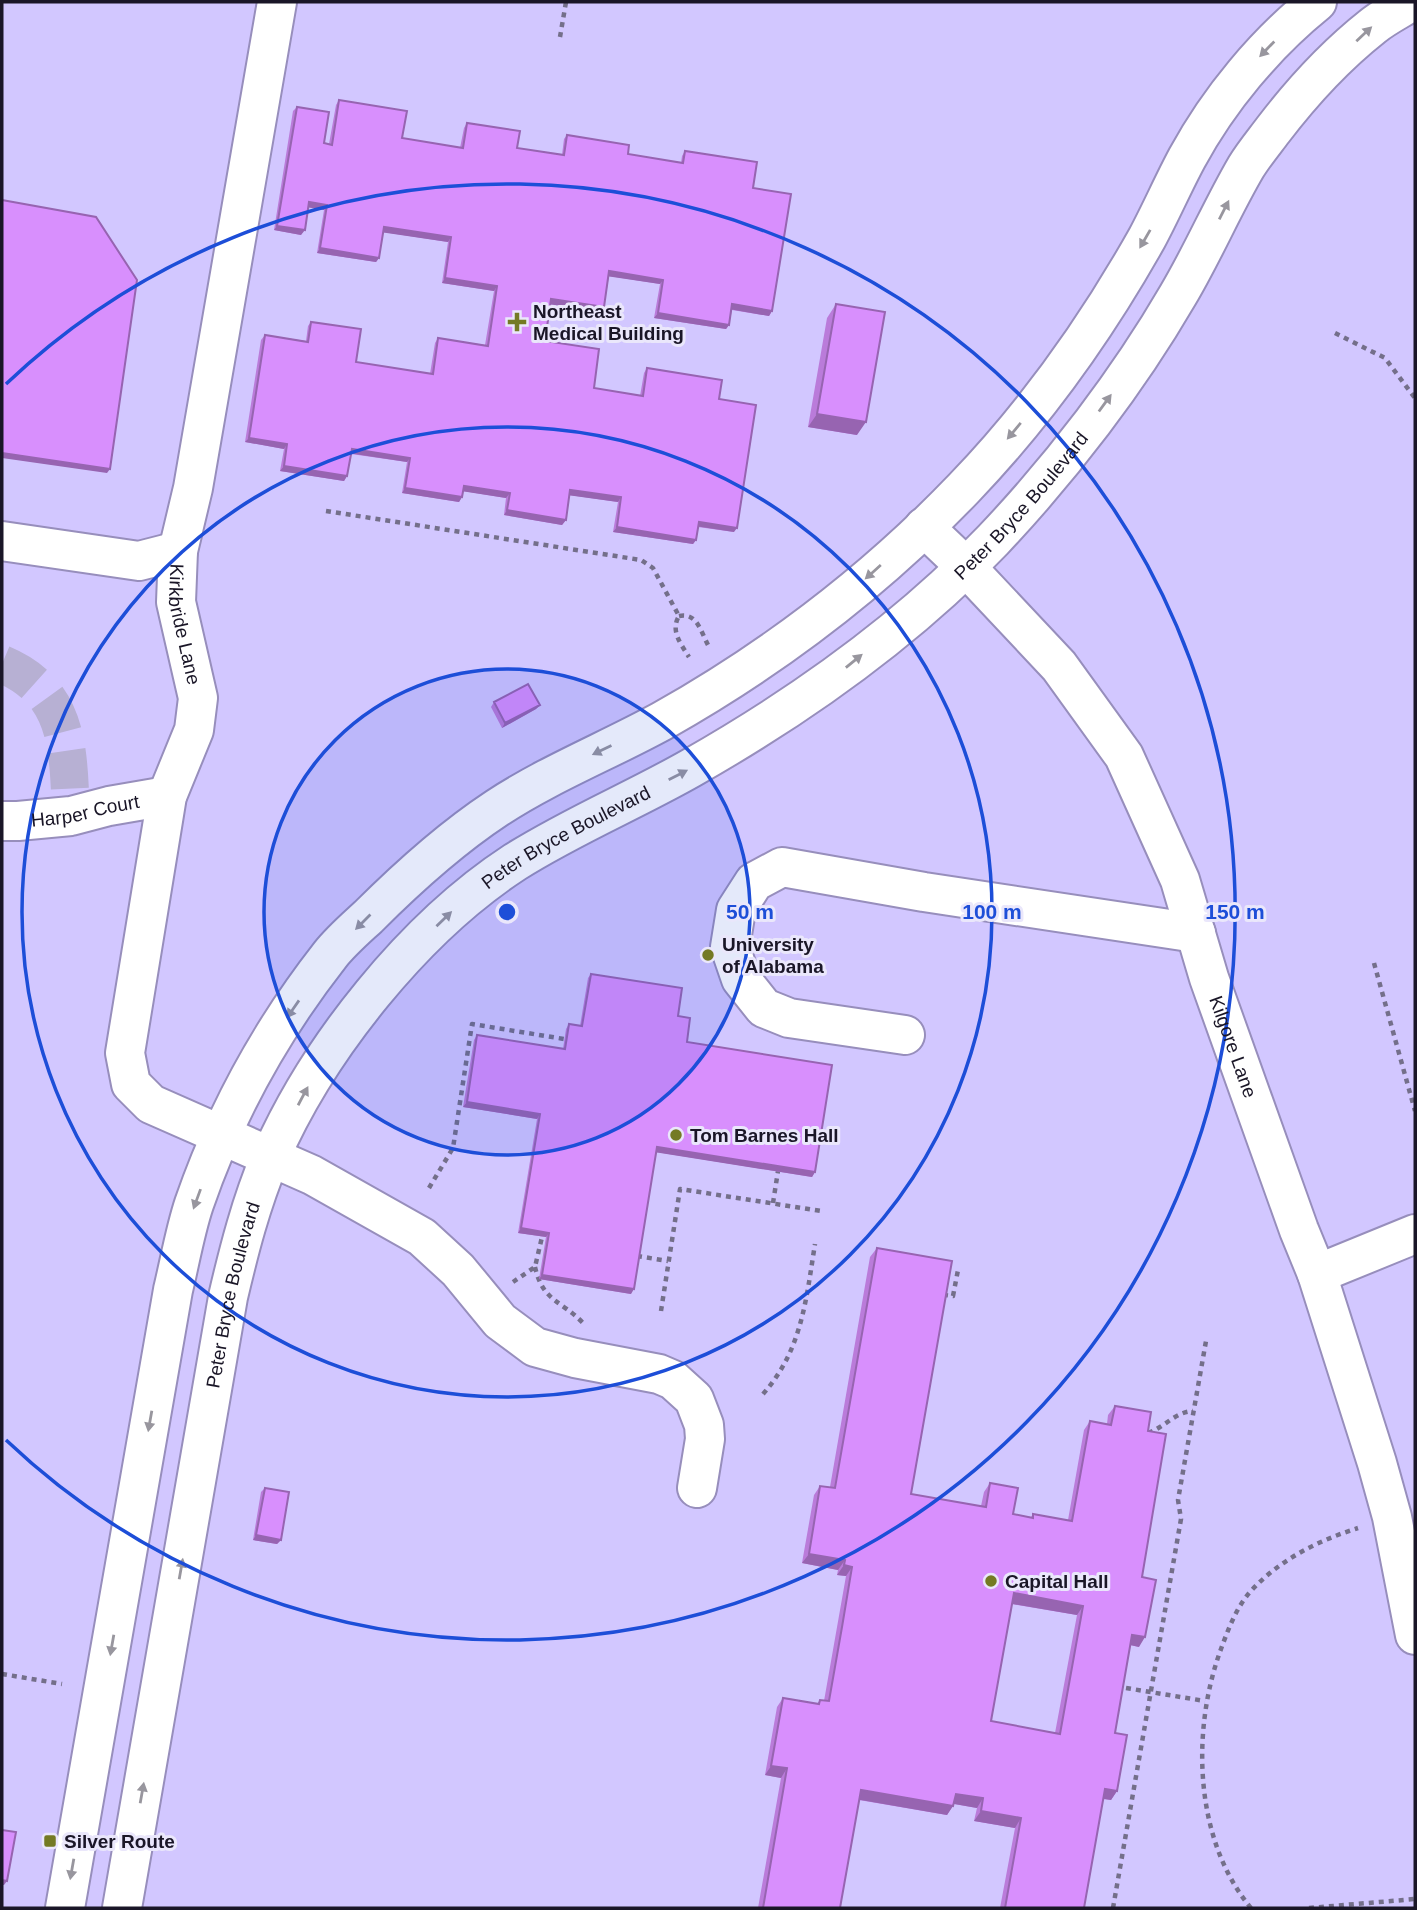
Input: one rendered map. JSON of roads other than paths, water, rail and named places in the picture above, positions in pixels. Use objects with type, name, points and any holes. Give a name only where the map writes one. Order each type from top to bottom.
[{"type":"street","name":"Kirkbride Lane","points":[[277,2],[193,488],[178,551],[176,602],[198,698],[194,730],[167,796],[125,1053],[131,1083],[150,1104],[312,1175],[422,1237],[458,1270],[500,1321],[535,1347],[575,1358],[659,1374],[673,1380],[684,1388],[701,1411],[705,1439],[697,1488]]},
{"type":"street","points":[[65,1908],[173,1290],[193,1206],[222,1135],[259,1058],[332,953],[412,874],[496,809],[578,762],[659,723],[788,640],[853,590],[924,527],[983,467],[1059,372],[1104,308],[1148,236],[1188,156],[1216,111],[1251,66],[1299,16],[1317,2]]},
{"type":"street","name":"Peter Bryce Boulevard","points":[[122,1908],[228,1297],[246,1222],[271,1156],[307,1087],[357,1012],[414,948],[464,901],[514,863],[591,818],[689,769],[834,678],[966,567],[1025,505],[1076,443],[1135,363],[1177,297],[1248,164],[1304,89],[1373,25],[1411,2]]},
{"type":"street","name":"Kilgore Lane","points":[[924,527],[966,567],[1059,666],[1124,756],[1180,880],[1214,991],[1317,1274],[1392,1517],[1415,1635]]},
{"type":"street","points":[[2,541],[139,562],[178,551]]},
{"type":"street","name":"Harper Court","points":[[2,821],[71,816],[167,796]]},
{"type":"street","points":[[905,1035],[789,1018],[764,1008],[741,979],[730,947],[736,910],[754,882],[782,867],[924,892],[1196,933]]},
{"type":"street","points":[[1317,1274],[1415,1234]]},
{"type":"tunnel","points":[[2,664],[25,676],[41,691],[53,708],[66,747],[71,816]]},
{"type":"place","name":"Northeast Medical Building","points":[[517,322]]},
{"type":"place","name":"University of Alabama","points":[[708,955]]},
{"type":"place","name":"Tom Barnes Hall","points":[[676,1135]]},
{"type":"place","name":"Capital Hall","points":[[991,1581]]},
{"type":"place","name":"Silver Route","points":[[50,1841]]}]
